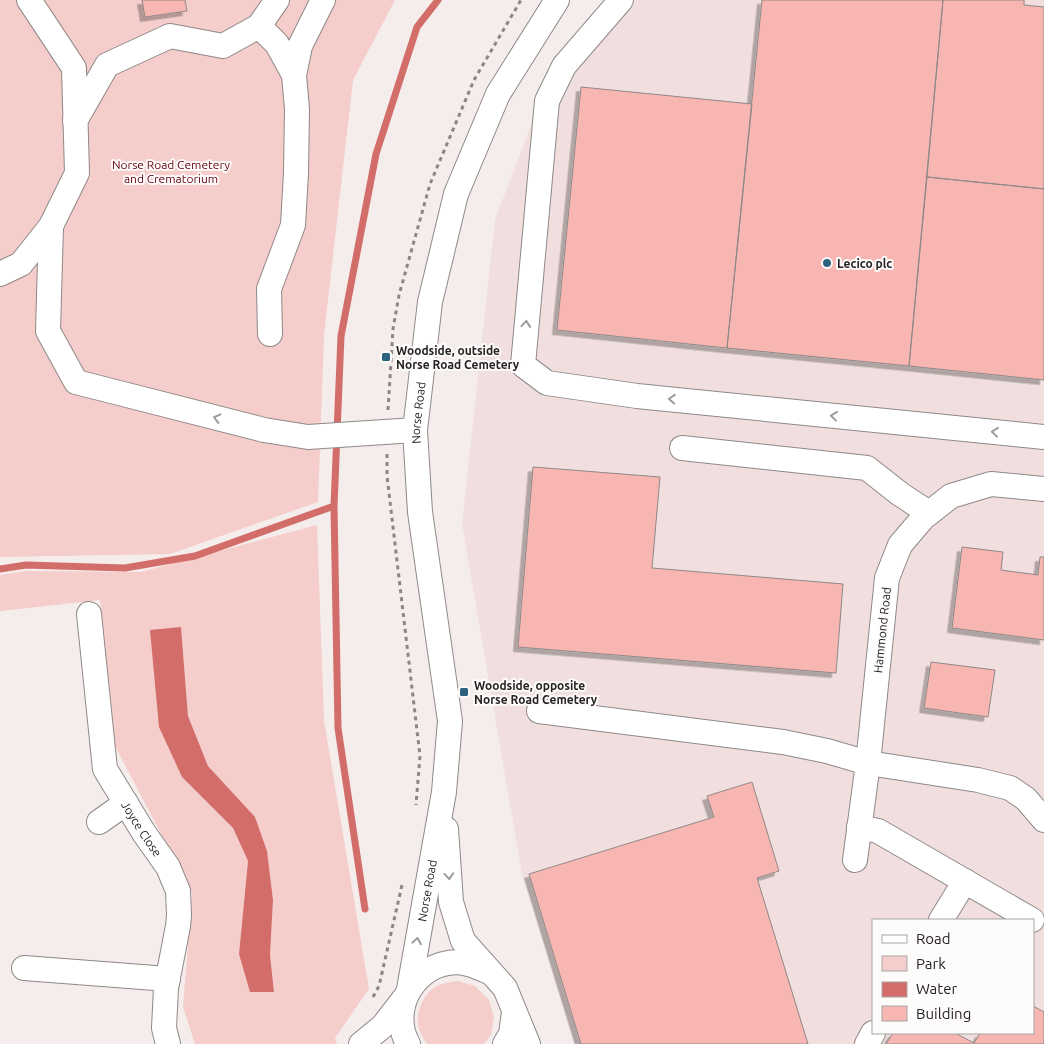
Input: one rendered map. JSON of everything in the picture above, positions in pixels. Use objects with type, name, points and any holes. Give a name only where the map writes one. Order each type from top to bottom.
[{"type":"street","points":[[0,274],[21,264],[52,226],[77,174],[74,68],[29,0]]},
{"type":"street","points":[[75,121],[107,65],[170,36],[223,46],[259,26],[277,0]]},
{"type":"street","points":[[270,334],[269,289],[293,225],[297,109],[294,75],[300,46],[323,0]]},
{"type":"street","name":"Norse Road","points":[[408,1044],[403,1035],[401,1012],[444,792],[450,721],[420,512],[414,430],[430,302],[456,194],[498,94],[557,0]]},
{"type":"street","points":[[621,0],[564,66],[547,102],[523,365],[547,383],[637,396],[1044,437]]},
{"type":"street","points":[[259,26],[277,44],[294,75]]},
{"type":"street","points":[[52,226],[48,330],[76,382],[264,430],[308,437],[414,430]]},
{"type":"street","points":[[682,448],[867,468],[900,494],[929,513]]},
{"type":"street","name":"Hammond Road","points":[[855,860],[868,763],[887,578],[900,545],[929,513],[951,496],[991,484],[1044,489]]},
{"type":"street","name":"Joyce Close","points":[[89,614],[105,768],[168,867],[178,891],[179,921],[168,979],[164,1028],[168,1044]]},
{"type":"street","points":[[539,711],[783,742],[827,751],[868,763],[978,780],[1010,788],[1026,799],[1044,820]]},
{"type":"street","name":"Norse Road","points":[[444,792],[451,902],[463,941],[505,988],[528,1044]]},
{"type":"street","points":[[99,822],[126,803]]},
{"type":"street","points":[[859,827],[878,832],[1031,919]]},
{"type":"street","points":[[942,919],[965,881]]},
{"type":"street","name":"Norse Road","points":[[406,994],[426,971],[448,963],[467,963],[489,972]]},
{"type":"street","points":[[24,968],[168,979]]},
{"type":"street","points":[[361,1044],[383,1026],[406,994]]},
{"type":"street","points":[[505,1044],[511,1034],[514,1012]]},
{"type":"shaded area","points":[[614,0],[1044,0],[1044,1044],[575,1044],[522,874],[462,524],[495,220],[537,109]]},
{"type":"green space","name":"Norse Road Cemetery and Crematorium","points":[[0,0],[395,0],[353,80],[324,335],[318,502],[170,554],[0,557]]},
{"type":"green space","points":[[317,525],[324,721],[369,989],[335,1038],[337,1044],[195,1044],[183,1007],[192,893],[115,746],[100,600],[0,611],[0,575],[27,571],[141,572]],"holes":[[[181,627],[188,716],[208,766],[255,817],[267,851],[273,900],[270,955],[274,992],[239,954],[248,861],[233,828],[182,777]]]},
{"type":"green space","points":[[458,981],[475,986],[489,1000],[494,1017],[491,1035],[484,1044],[427,1044],[421,1035],[419,1027],[418,1019],[421,1004],[435,987],[444,983]]},
{"type":"water","points":[[181,627],[188,716],[208,766],[255,817],[267,851],[273,900],[270,955],[274,992],[250,992],[239,954],[248,861],[233,828],[182,777],[159,727],[150,630]]},
{"type":"building","points":[[142,0],[185,0],[187,11],[145,17]]},
{"type":"building","name":"Lecico plc","points":[[762,0],[943,0],[909,366],[727,348]]},
{"type":"building","points":[[943,0],[1024,0],[1024,5],[1044,7],[1044,189],[927,177]]},
{"type":"building","points":[[581,87],[752,104],[727,348],[557,330]]},
{"type":"building","points":[[927,177],[1044,189],[1044,380],[909,366]]},
{"type":"building","points":[[533,467],[660,477],[652,568],[843,584],[836,673],[518,647]]},
{"type":"building","points":[[962,547],[1003,552],[1001,570],[1038,575],[1040,557],[1044,557],[1044,640],[952,628]]},
{"type":"building","points":[[931,662],[995,670],[988,717],[924,708]]},
{"type":"building","points":[[752,782],[779,871],[757,878],[808,1044],[581,1044],[529,874],[714,817],[707,796]]},
{"type":"building","points":[[1034,1007],[1044,1012],[1044,1044],[886,1044],[892,1034],[957,1034],[974,1043],[979,1034],[1034,1034]]},
{"type":"waterway","points":[[365,909],[338,728],[334,506],[341,336],[376,154],[417,27],[438,0]]},
{"type":"waterway","points":[[0,569],[26,565],[125,568],[195,556],[334,506]]},
{"type":"place","name":"Lecico plc","points":[[827,263]]},
{"type":"place","name":"Woodside, outside Norse Road Cemetery","points":[[386,357]]},
{"type":"place","name":"Woodside, opposite Norse Road Cemetery","points":[[464,692]]}]
